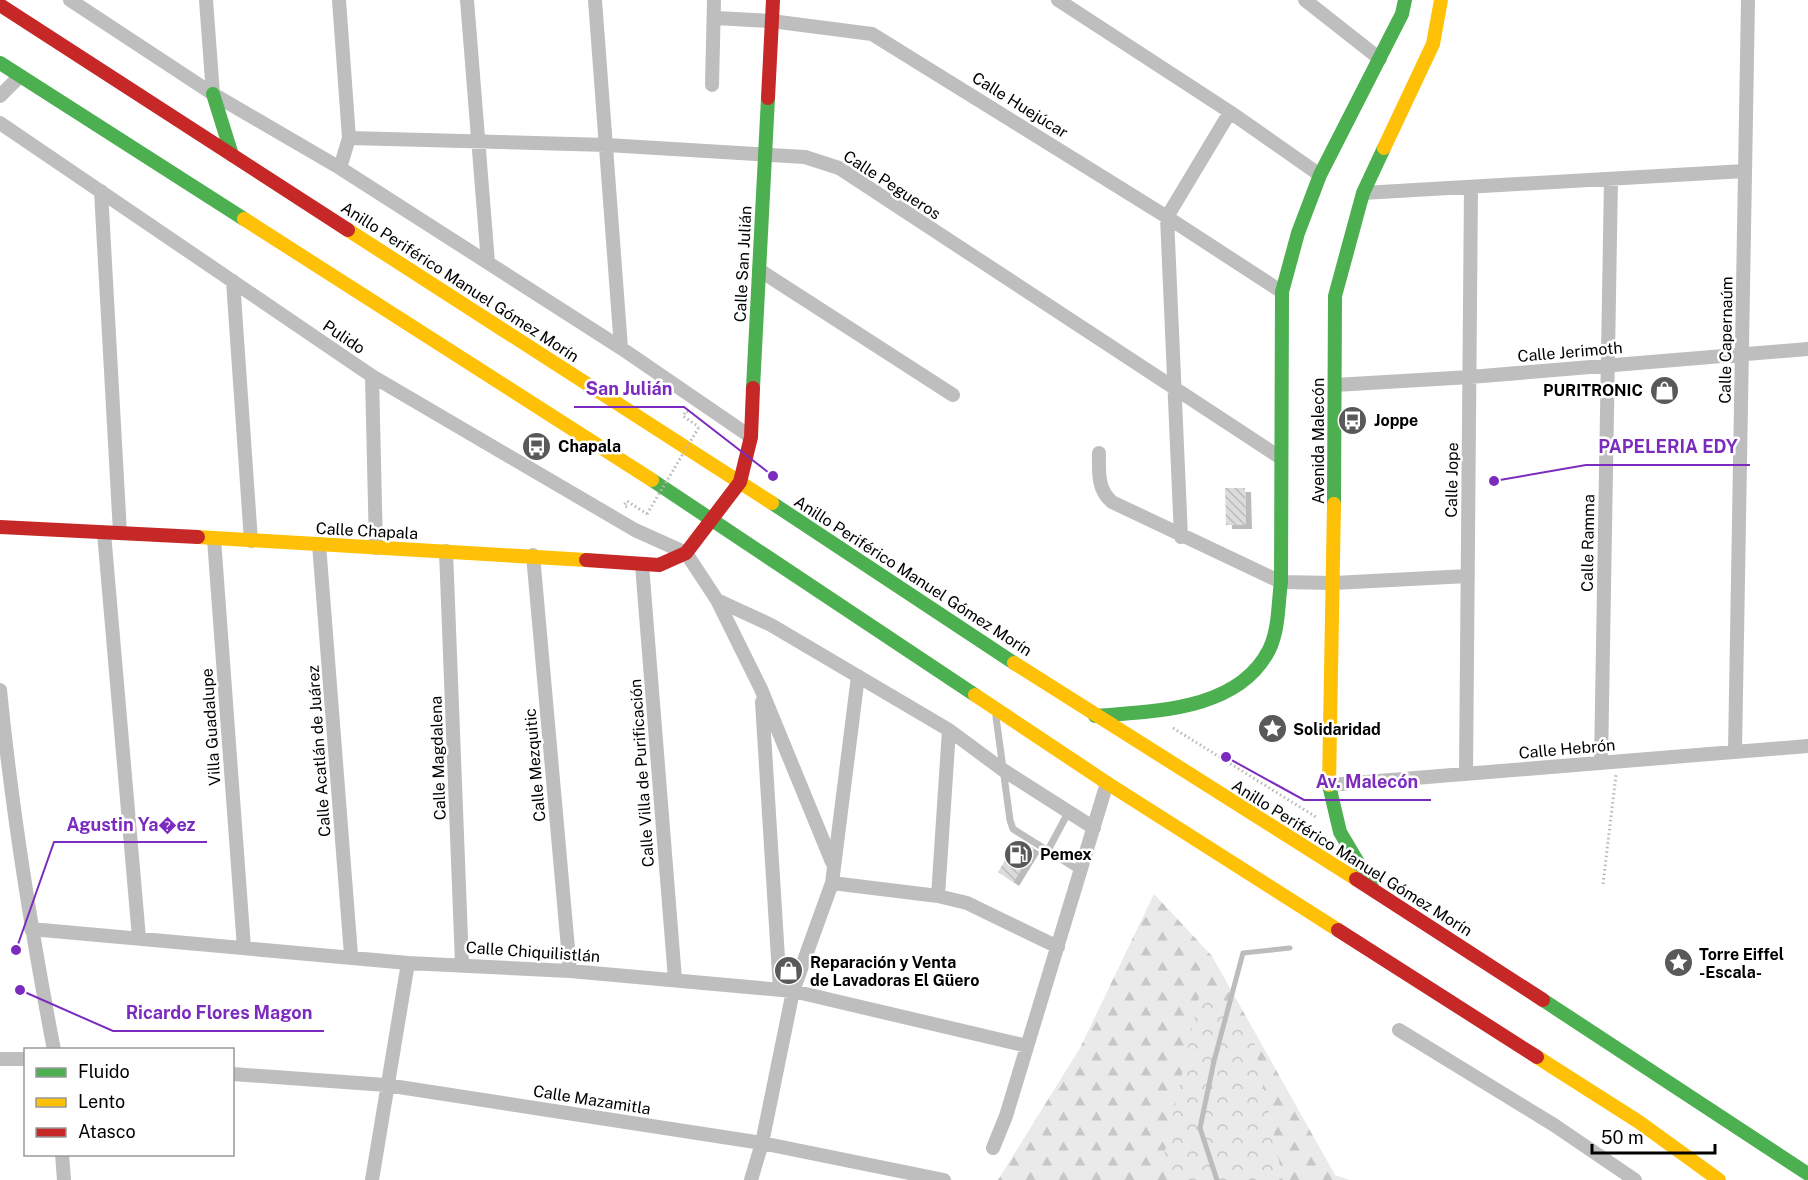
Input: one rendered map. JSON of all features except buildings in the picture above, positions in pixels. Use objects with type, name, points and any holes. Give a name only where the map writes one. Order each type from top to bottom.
[{"type":"main road","name":"Calle San Julián","points":[[713,519],[740,482],[751,437],[773,0]]},
{"type":"main road","points":[[1095,716],[1146,711],[1197,701],[1226,692],[1251,674],[1268,651],[1277,622],[1281,582],[1282,292],[1298,233],[1320,175],[1402,14],[1405,0]]},
{"type":"main road","name":"Avenida Malecón","points":[[1374,891],[1340,832],[1329,785],[1334,584],[1335,296],[1363,193],[1433,44],[1441,0]]},
{"type":"main road","name":"Anillo Periférico Manuel Gómez Morín","points":[[0,5],[740,482],[1095,716],[1374,891],[1738,1126],[1808,1174]]},
{"type":"main road","points":[[0,63],[713,519],[1107,783],[1639,1122],[1719,1180]]},
{"type":"main road","points":[[213,94],[232,155]]},
{"type":"main road","name":"Calle Chapala","points":[[0,527],[533,555],[659,565],[686,553],[713,519]]},
{"type":"street","points":[[206,0],[213,94]]},
{"type":"street","points":[[339,0],[349,138],[340,168]]},
{"type":"street","points":[[467,0],[488,263]]},
{"type":"street","points":[[595,0],[621,348]]},
{"type":"street","points":[[712,85],[716,18],[714,0]]},
{"type":"street","points":[[1059,0],[1230,112],[1320,175]]},
{"type":"street","points":[[1305,0],[1380,59]]},
{"type":"street","name":"Calle Capernaúm","points":[[1735,752],[1748,0]]},
{"type":"street","points":[[76,2],[213,94],[340,168],[621,348],[751,437]]},
{"type":"street","name":"Calle Huejúcar","points":[[716,18],[771,21],[872,34],[1167,216],[1282,292]]},
{"type":"street","points":[[0,96],[20,76]]},
{"type":"street","points":[[1181,537],[1167,216],[1230,112]]},
{"type":"street","name":"Pulido","points":[[0,123],[372,376],[635,530],[686,553]]},
{"type":"street","name":"Calle Pegueros","points":[[349,138],[607,145],[805,157],[838,168],[1281,458]]},
{"type":"street","points":[[1363,193],[1745,171]]},
{"type":"street","name":"Calle Ramma","points":[[1601,763],[1611,179]]},
{"type":"street","name":"Calle Jope","points":[[1466,774],[1471,187]]},
{"type":"street","points":[[101,191],[120,533]]},
{"type":"street","points":[[759,270],[953,395]]},
{"type":"street","points":[[233,281],[251,541]]},
{"type":"street","name":"Calle Jerimoth","points":[[1335,386],[1808,349]]},
{"type":"street","points":[[372,376],[376,548]]},
{"type":"street","points":[[1099,453],[1100,483],[1103,494],[1112,502],[1181,537],[1281,582],[1334,584],[1467,576]]},
{"type":"street","points":[[105,533],[139,938]]},
{"type":"street","name":"Villa Guadalupe","points":[[214,539],[244,948]]},
{"type":"street","name":"Calle Acatlán de Juárez","points":[[319,544],[351,955]]},
{"type":"street","name":"Calle Magdalena","points":[[446,551],[462,964]]},
{"type":"street","points":[[686,553],[717,600],[761,689],[832,862]]},
{"type":"street","name":"Calle Mezquitic","points":[[533,555],[570,971]]},
{"type":"street","name":"Calle Villa de Purificación","points":[[642,564],[675,979]]},
{"type":"street","points":[[717,600],[771,625],[949,730],[1003,770],[1094,828]]},
{"type":"street","points":[[786,991],[832,883],[832,862],[858,676]]},
{"type":"street","points":[[751,1180],[762,1143],[786,991],[761,689]]},
{"type":"street","points":[[0,690],[4,765],[54,1048]]},
{"type":"street","points":[[938,896],[949,730]]},
{"type":"street","name":"Calle Hebrón","points":[[1329,785],[1808,746]]},
{"type":"street","points":[[993,1148],[1006,1116],[1028,1046],[1107,783]]},
{"type":"street","points":[[832,883],[938,896],[967,903],[1058,947]]},
{"type":"street","name":"Calle Chiquilistlán","points":[[31,929],[351,955],[408,963],[570,971],[786,991],[1028,1046]]},
{"type":"street","points":[[372,1180],[408,963]]},
{"type":"street","points":[[1400,1030],[1554,1125],[1635,1180]]},
{"type":"street","points":[[0,1059],[24,1059]]},
{"type":"street","name":"Calle Mazamitla","points":[[234,1074],[386,1085],[762,1143],[944,1180]]},
{"type":"street","points":[[62,1156],[64,1180]]},
{"type":"lane","points":[[995,707],[1013,829],[1080,871]]},
{"type":"lane","points":[[1047,852],[1069,811]]},
{"type":"path","points":[[646,514],[699,428]]},
{"type":"path","points":[[1146,711],[1340,832]]},
{"type":"path","points":[[1603,884],[1619,761]]},
{"type":"green space","points":[[1154,894],[1212,956],[1335,1175],[1350,1180],[998,1180],[1080,1048]]},
{"type":"green space","points":[[1201,988],[1254,1041],[1283,1180],[1167,1180],[1162,1165]]},
{"type":"waterway","points":[[1217,1180],[1200,1128],[1214,1061],[1243,953],[1290,948]]},
{"type":"traffic: fast","points":[[1281,582],[1282,292],[1298,233],[1320,175],[1402,14],[1405,0]]},
{"type":"traffic: fast","points":[[0,63],[244,219]]},
{"type":"traffic: fast","points":[[213,94],[232,155]]},
{"type":"traffic: fast","points":[[753,388],[768,98]]},
{"type":"traffic: fast","points":[[1334,504],[1335,296],[1363,193],[1384,148]]},
{"type":"traffic: fast","points":[[652,480],[975,695]]},
{"type":"traffic: fast","points":[[772,503],[1014,663]]},
{"type":"traffic: fast","points":[[1095,716],[1168,709],[1192,704],[1216,696],[1237,685],[1255,670],[1269,650],[1276,625],[1281,582]]},
{"type":"traffic: fast","points":[[1329,785],[1340,832],[1372,886]]},
{"type":"traffic: fast","points":[[1543,1000],[1808,1174]]},
{"type":"traffic: slow","points":[[1384,148],[1433,44],[1441,0]]},
{"type":"traffic: slow","points":[[244,219],[652,480]]},
{"type":"traffic: slow","points":[[348,230],[772,503]]},
{"type":"traffic: slow","points":[[1329,785],[1334,504]]},
{"type":"traffic: slow","points":[[198,537],[586,560]]},
{"type":"traffic: slow","points":[[1014,663],[1356,879]]},
{"type":"traffic: slow","points":[[975,695],[1107,783],[1338,930]]},
{"type":"traffic: slow","points":[[1537,1057],[1639,1122],[1719,1180]]},
{"type":"traffic: jam","points":[[768,98],[773,0]]},
{"type":"traffic: jam","points":[[0,5],[348,230]]},
{"type":"traffic: jam","points":[[586,560],[659,565],[686,553],[740,482],[751,437],[753,388]]},
{"type":"traffic: jam","points":[[0,527],[198,537]]},
{"type":"traffic: jam","points":[[1356,879],[1543,1000]]},
{"type":"traffic: jam","points":[[1338,930],[1537,1057]]},
{"type":"place","name":"PURITRONIC","points":[[1664,390]]},
{"type":"place","name":"Joppe","points":[[1353,420]]},
{"type":"place","name":"Chapala","points":[[537,446]]},
{"type":"place","name":"San Julián","points":[[773,476]]},
{"type":"place","name":"PAPELERIA EDY","points":[[1494,481]]},
{"type":"place","name":"Solidaridad","points":[[1272,729]]},
{"type":"place","name":"Av. Malecón","points":[[1226,757]]},
{"type":"place","name":"Pemex","points":[[1019,854]]},
{"type":"place","name":"Agustin Ya�ez","points":[[16,950]]},
{"type":"place","name":"Torre Eiffel -Escala-","points":[[1678,963]]},
{"type":"place","name":"Reparación y Venta de Lavadoras El Güero","points":[[789,971]]},
{"type":"place","name":"Ricardo Flores Magon","points":[[20,990]]}]
